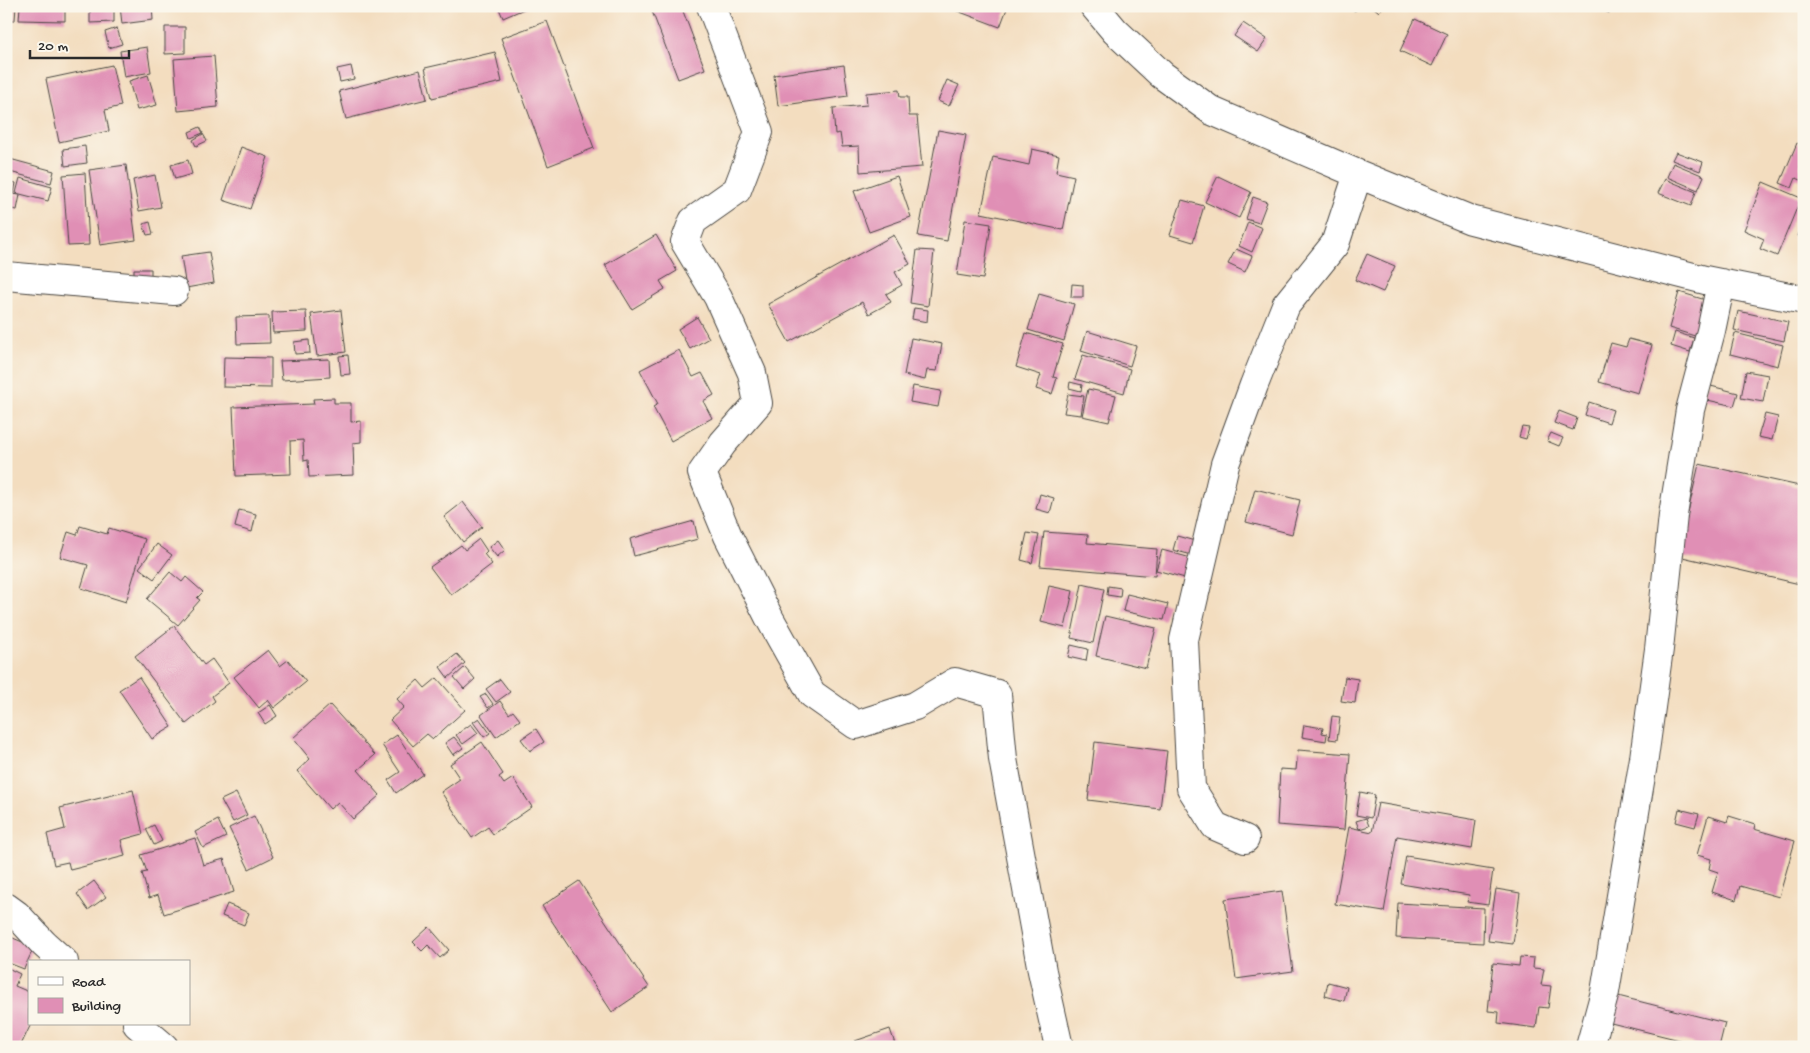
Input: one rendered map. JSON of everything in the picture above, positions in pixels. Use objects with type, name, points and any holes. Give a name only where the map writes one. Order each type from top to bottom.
[{"type":"street","points":[[711,6],[759,132],[738,190],[693,221],[685,242],[718,297],[752,373],[758,403],[723,443],[702,473],[728,536],[770,619],[812,694],[856,726],[915,706],[955,682],[997,694],[1003,759],[1042,971],[1059,1047]]},
{"type":"street","points":[[1094,6],[1115,31],[1162,75],[1212,111],[1358,174],[1471,220],[1720,283],[1804,300]]},
{"type":"street","points":[[1245,839],[1215,826],[1191,788],[1184,640],[1225,464],[1254,385],[1286,304],[1335,244],[1358,174]]},
{"type":"street","points":[[6,276],[174,291]]},
{"type":"street","points":[[1590,1047],[1605,992],[1644,758],[1659,649],[1673,515],[1690,410],[1711,331],[1720,283]]},
{"type":"street","points":[[6,907],[17,915],[62,960]]},
{"type":"street","points":[[139,1026],[164,1047]]},
{"type":"building","points":[[6,6],[16,6],[15,20],[6,20]]},
{"type":"building","points":[[20,6],[65,6],[65,21],[19,20]]},
{"type":"building","points":[[90,6],[114,6],[114,22],[90,23]]},
{"type":"building","points":[[120,6],[152,6],[153,20],[122,24]]},
{"type":"building","points":[[498,6],[531,6],[503,18]]},
{"type":"building","points":[[650,6],[681,6],[705,69],[678,79]]},
{"type":"building","points":[[953,6],[1008,6],[1000,27],[952,9]]},
{"type":"building","points":[[1348,6],[1359,6],[1355,11]]},
{"type":"building","points":[[1372,6],[1384,6],[1379,12]]},
{"type":"building","points":[[1592,6],[1612,6],[1609,13]]},
{"type":"building","points":[[1415,19],[1447,34],[1432,66],[1400,51]]},
{"type":"building","points":[[547,21],[594,148],[548,166],[501,38]]},
{"type":"building","points":[[1243,23],[1267,39],[1258,52],[1234,36]]},
{"type":"building","points":[[165,27],[185,27],[185,53],[165,54]]},
{"type":"building","points":[[117,28],[122,44],[109,48],[105,32]]},
{"type":"building","points":[[147,47],[151,72],[124,77],[120,51]]},
{"type":"building","points":[[495,52],[502,82],[432,98],[425,68]]},
{"type":"building","points":[[214,56],[218,107],[178,111],[174,59]]},
{"type":"building","points":[[112,65],[121,106],[105,110],[109,131],[59,142],[46,79]]},
{"type":"building","points":[[844,65],[848,96],[778,106],[774,75]]},
{"type":"building","points":[[351,66],[354,79],[340,82],[337,69]]},
{"type":"building","points":[[420,70],[427,99],[346,119],[339,91]]},
{"type":"building","points":[[148,75],[157,105],[137,110],[129,81]]},
{"type":"building","points":[[947,80],[959,85],[949,106],[938,101]]},
{"type":"building","points":[[899,90],[900,97],[908,97],[909,116],[917,116],[922,167],[860,172],[859,146],[842,147],[840,133],[835,134],[833,108],[867,105],[866,93]]},
{"type":"building","points":[[200,127],[203,133],[191,138],[189,132]]},
{"type":"building","points":[[938,130],[966,135],[947,241],[918,236]]},
{"type":"building","points":[[203,134],[207,141],[196,146],[193,140]]},
{"type":"building","points":[[1797,143],[1804,146],[1804,157],[1800,167],[1804,168],[1804,181],[1796,178],[1792,188],[1780,183]]},
{"type":"building","points":[[85,146],[87,163],[65,166],[63,149]]},
{"type":"building","points":[[241,147],[268,157],[250,209],[223,200]]},
{"type":"building","points":[[1032,149],[1059,155],[1056,172],[1074,176],[1063,230],[981,213],[993,157],[1029,165]]},
{"type":"building","points":[[1676,152],[1703,162],[1700,171],[1672,160]]},
{"type":"building","points":[[6,158],[54,171],[51,183],[6,171]]},
{"type":"building","points":[[188,160],[192,174],[175,179],[171,165]]},
{"type":"building","points":[[1673,163],[1704,176],[1698,190],[1667,177]]},
{"type":"building","points":[[126,165],[136,240],[100,245],[89,170]]},
{"type":"building","points":[[85,173],[89,245],[68,246],[63,175]]},
{"type":"building","points":[[155,175],[161,207],[139,211],[133,180]]},
{"type":"building","points":[[897,176],[911,217],[869,232],[854,191]]},
{"type":"building","points":[[1218,176],[1251,192],[1239,218],[1205,202]]},
{"type":"building","points":[[20,178],[52,187],[48,201],[16,193]]},
{"type":"building","points":[[1665,179],[1696,192],[1691,206],[1658,193]]},
{"type":"building","points":[[6,181],[16,183],[14,193],[6,191]]},
{"type":"building","points":[[1763,182],[1801,198],[1777,256],[1760,249],[1764,239],[1744,230]]},
{"type":"building","points":[[6,193],[20,195],[17,210],[6,208]]},
{"type":"building","points":[[1253,197],[1267,202],[1259,223],[1246,219]]},
{"type":"building","points":[[1182,200],[1204,206],[1193,242],[1170,235]]},
{"type":"building","points":[[965,220],[991,224],[983,279],[957,275]]},
{"type":"building","points":[[1804,220],[1804,238],[1798,236]]},
{"type":"building","points":[[150,222],[153,234],[147,235],[143,224]]},
{"type":"building","points":[[1248,222],[1262,228],[1252,252],[1239,246]]},
{"type":"building","points":[[656,235],[677,271],[660,281],[665,289],[632,309],[605,265]]},
{"type":"building","points":[[894,235],[910,264],[895,272],[902,285],[886,294],[891,302],[869,314],[862,302],[789,342],[768,304]]},
{"type":"building","points":[[1236,249],[1252,256],[1245,272],[1228,264]]},
{"type":"building","points":[[917,250],[934,251],[928,306],[910,303]]},
{"type":"building","points":[[209,252],[214,283],[186,288],[181,256]]},
{"type":"building","points":[[1367,254],[1395,266],[1383,292],[1355,280]]},
{"type":"building","points":[[134,269],[151,269],[151,279],[134,279]]},
{"type":"building","points":[[1072,284],[1083,285],[1083,297],[1071,297]]},
{"type":"building","points":[[1679,292],[1709,301],[1698,337],[1669,328]]},
{"type":"building","points":[[1039,294],[1074,304],[1064,341],[1028,330]]},
{"type":"building","points":[[914,308],[928,310],[927,322],[912,319]]},
{"type":"building","points":[[341,310],[346,352],[317,356],[311,314]]},
{"type":"building","points":[[306,311],[307,331],[273,333],[272,312]]},
{"type":"building","points":[[1738,311],[1788,322],[1784,341],[1734,330]]},
{"type":"building","points":[[269,316],[270,343],[237,344],[236,317]]},
{"type":"building","points":[[697,317],[709,338],[690,349],[678,329]]},
{"type":"building","points":[[1087,331],[1136,346],[1130,366],[1081,351]]},
{"type":"building","points":[[1675,332],[1694,338],[1690,352],[1671,346]]},
{"type":"building","points":[[1026,333],[1063,344],[1053,377],[1057,378],[1052,394],[1036,389],[1041,375],[1016,367]]},
{"type":"building","points":[[1735,333],[1783,345],[1778,366],[1730,354]]},
{"type":"building","points":[[911,338],[942,344],[937,371],[927,370],[925,380],[904,375]]},
{"type":"building","points":[[1629,339],[1652,345],[1638,393],[1599,382],[1611,343],[1626,347]]},
{"type":"building","points":[[309,340],[310,353],[295,354],[294,342]]},
{"type":"building","points":[[679,350],[693,377],[702,373],[714,395],[703,401],[712,418],[671,441],[653,407],[658,404],[640,370]]},
{"type":"building","points":[[348,355],[350,374],[341,375],[339,356]]},
{"type":"building","points":[[1083,355],[1130,369],[1124,393],[1075,379]]},
{"type":"building","points":[[224,357],[271,358],[271,388],[223,387]]},
{"type":"building","points":[[329,359],[330,377],[282,380],[280,361]]},
{"type":"building","points":[[1746,371],[1768,375],[1763,402],[1741,398]]},
{"type":"building","points":[[1070,382],[1082,385],[1081,391],[1069,388]]},
{"type":"building","points":[[1707,385],[1738,393],[1734,406],[1703,399]]},
{"type":"building","points":[[913,386],[941,391],[938,407],[910,402]]},
{"type":"building","points":[[1088,389],[1116,395],[1109,422],[1082,416]]},
{"type":"building","points":[[1068,394],[1084,396],[1081,415],[1064,413]]},
{"type":"building","points":[[334,398],[334,403],[351,403],[351,422],[361,421],[361,442],[353,443],[354,475],[309,477],[308,460],[304,461],[303,440],[290,441],[291,474],[236,476],[233,407],[314,404],[313,399]]},
{"type":"building","points":[[1589,402],[1613,410],[1609,423],[1585,415]]},
{"type":"building","points":[[1559,411],[1577,418],[1573,430],[1554,423]]},
{"type":"building","points":[[1765,414],[1778,417],[1772,440],[1758,437]]},
{"type":"building","points":[[1522,427],[1529,428],[1526,439],[1519,437]]},
{"type":"building","points":[[1551,433],[1563,438],[1559,446],[1547,441]]},
{"type":"building","points":[[1699,464],[1804,487],[1804,585],[1678,556]]},
{"type":"building","points":[[1255,489],[1300,500],[1292,534],[1246,522]]},
{"type":"building","points":[[1040,494],[1054,498],[1050,513],[1036,509]]},
{"type":"building","points":[[463,502],[482,527],[463,542],[444,517]]},
{"type":"building","points":[[239,510],[256,514],[252,532],[235,527]]},
{"type":"building","points":[[694,521],[698,539],[634,556],[630,539]]},
{"type":"building","points":[[80,526],[107,534],[109,528],[145,539],[126,602],[81,588],[88,565],[60,557],[68,532],[77,535]]},
{"type":"building","points":[[1044,532],[1088,535],[1087,543],[1157,549],[1155,576],[1040,566]]},
{"type":"building","points":[[1027,533],[1039,535],[1032,563],[1021,560]]},
{"type":"building","points":[[1177,536],[1195,541],[1192,555],[1173,550]]},
{"type":"building","points":[[479,539],[487,551],[484,554],[492,564],[451,595],[430,567],[461,545],[465,550]]},
{"type":"building","points":[[498,540],[505,550],[497,557],[489,547]]},
{"type":"building","points":[[157,544],[172,555],[154,579],[139,568]]},
{"type":"building","points":[[1162,550],[1191,558],[1185,578],[1156,570]]},
{"type":"building","points":[[170,572],[182,582],[186,577],[203,592],[197,598],[200,600],[178,625],[147,599]]},
{"type":"building","points":[[1082,584],[1104,589],[1093,643],[1071,638]]},
{"type":"building","points":[[1049,586],[1073,591],[1065,628],[1041,622]]},
{"type":"building","points":[[1108,586],[1121,588],[1120,597],[1107,595]]},
{"type":"building","points":[[1127,594],[1168,604],[1164,620],[1123,611]]},
{"type":"building","points":[[1105,616],[1156,628],[1146,668],[1096,656]]},
{"type":"building","points":[[174,626],[204,665],[212,659],[229,683],[212,696],[215,701],[186,724],[135,656]]},
{"type":"building","points":[[1071,645],[1088,649],[1086,661],[1068,657]]},
{"type":"building","points":[[268,650],[280,666],[288,660],[306,682],[274,708],[268,700],[259,708],[234,677]]},
{"type":"building","points":[[457,654],[465,663],[448,678],[440,667]]},
{"type":"building","points":[[465,667],[475,679],[464,689],[454,677]]},
{"type":"building","points":[[139,677],[172,727],[152,739],[119,690]]},
{"type":"building","points":[[1345,677],[1358,679],[1355,703],[1341,701]]},
{"type":"building","points":[[437,678],[465,710],[433,739],[427,734],[413,746],[390,720],[404,707],[397,699],[418,680],[425,688]]},
{"type":"building","points":[[500,679],[510,692],[496,702],[486,689]]},
{"type":"building","points":[[486,694],[493,704],[488,708],[480,697]]},
{"type":"building","points":[[500,701],[509,714],[513,711],[520,720],[496,737],[481,715]]},
{"type":"building","points":[[270,705],[277,716],[265,724],[258,713]]},
{"type":"building","points":[[330,705],[375,755],[358,770],[380,795],[353,819],[338,802],[330,809],[297,771],[310,759],[293,738]]},
{"type":"building","points":[[1332,716],[1340,717],[1337,740],[1329,739]]},
{"type":"building","points":[[479,718],[490,733],[484,737],[473,722]]},
{"type":"building","points":[[471,724],[478,733],[463,744],[456,735]]},
{"type":"building","points":[[1304,725],[1323,728],[1322,733],[1327,734],[1326,741],[1302,737]]},
{"type":"building","points":[[536,729],[544,742],[530,751],[521,739]]},
{"type":"building","points":[[397,735],[423,774],[396,793],[388,780],[400,772],[382,745]]},
{"type":"building","points":[[454,737],[463,748],[453,755],[445,743]]},
{"type":"building","points":[[482,742],[503,774],[499,777],[504,784],[513,778],[532,807],[493,834],[488,827],[472,838],[441,792],[460,779],[450,764]]},
{"type":"building","points":[[1095,742],[1167,751],[1160,809],[1088,800]]},
{"type":"building","points":[[1298,750],[1350,754],[1344,830],[1277,825],[1280,769],[1296,770]]},
{"type":"building","points":[[133,790],[143,834],[121,840],[125,856],[70,870],[68,862],[54,865],[47,834],[65,829],[60,808]]},
{"type":"building","points":[[1360,792],[1375,795],[1371,818],[1356,815]]},
{"type":"building","points":[[236,793],[247,815],[233,822],[221,800]]},
{"type":"building","points":[[1378,803],[1476,820],[1472,849],[1397,836],[1384,912],[1335,904],[1349,827],[1372,832]]},
{"type":"building","points":[[1679,809],[1699,814],[1695,827],[1676,822]]},
{"type":"building","points":[[254,816],[273,857],[249,869],[229,828]]},
{"type":"building","points":[[1708,816],[1727,822],[1729,816],[1755,824],[1754,829],[1795,841],[1779,897],[1740,886],[1736,900],[1712,892],[1718,872],[1709,869],[1711,859],[1697,855]]},
{"type":"building","points":[[1366,818],[1369,826],[1359,829],[1356,821]]},
{"type":"building","points":[[218,820],[226,837],[203,848],[195,832]]},
{"type":"building","points":[[154,825],[162,841],[154,845],[146,829]]},
{"type":"building","points":[[195,838],[203,865],[224,859],[234,892],[164,914],[158,895],[149,898],[142,873],[147,872],[141,855]]},
{"type":"building","points":[[1406,856],[1493,870],[1488,905],[1467,902],[1469,895],[1401,884]]},
{"type":"building","points":[[94,881],[106,897],[88,910],[77,894]]},
{"type":"building","points":[[579,881],[649,987],[612,1012],[542,906]]},
{"type":"building","points":[[1496,889],[1520,893],[1513,944],[1488,941]]},
{"type":"building","points":[[1282,891],[1293,971],[1236,979],[1225,899]]},
{"type":"building","points":[[1398,903],[1484,908],[1483,943],[1396,938]]},
{"type":"building","points":[[227,904],[249,913],[244,925],[222,916]]},
{"type":"building","points":[[429,927],[449,950],[440,958],[428,945],[422,951],[413,942]]},
{"type":"building","points":[[6,935],[34,947],[24,969],[6,962]]},
{"type":"building","points":[[1520,957],[1534,958],[1533,968],[1544,969],[1541,985],[1551,986],[1548,1008],[1539,1007],[1536,1028],[1498,1023],[1499,1012],[1488,1011],[1493,963],[1519,966]]},
{"type":"building","points":[[6,967],[20,974],[15,986],[28,992],[28,1026],[30,1026],[20,1047],[6,1047]]},
{"type":"building","points":[[1328,982],[1347,987],[1344,1001],[1325,996]]},
{"type":"building","points":[[1618,996],[1725,1023],[1719,1047],[1708,1047],[1611,1023]]},
{"type":"building","points":[[890,1029],[896,1047],[857,1047],[855,1041]]}]
